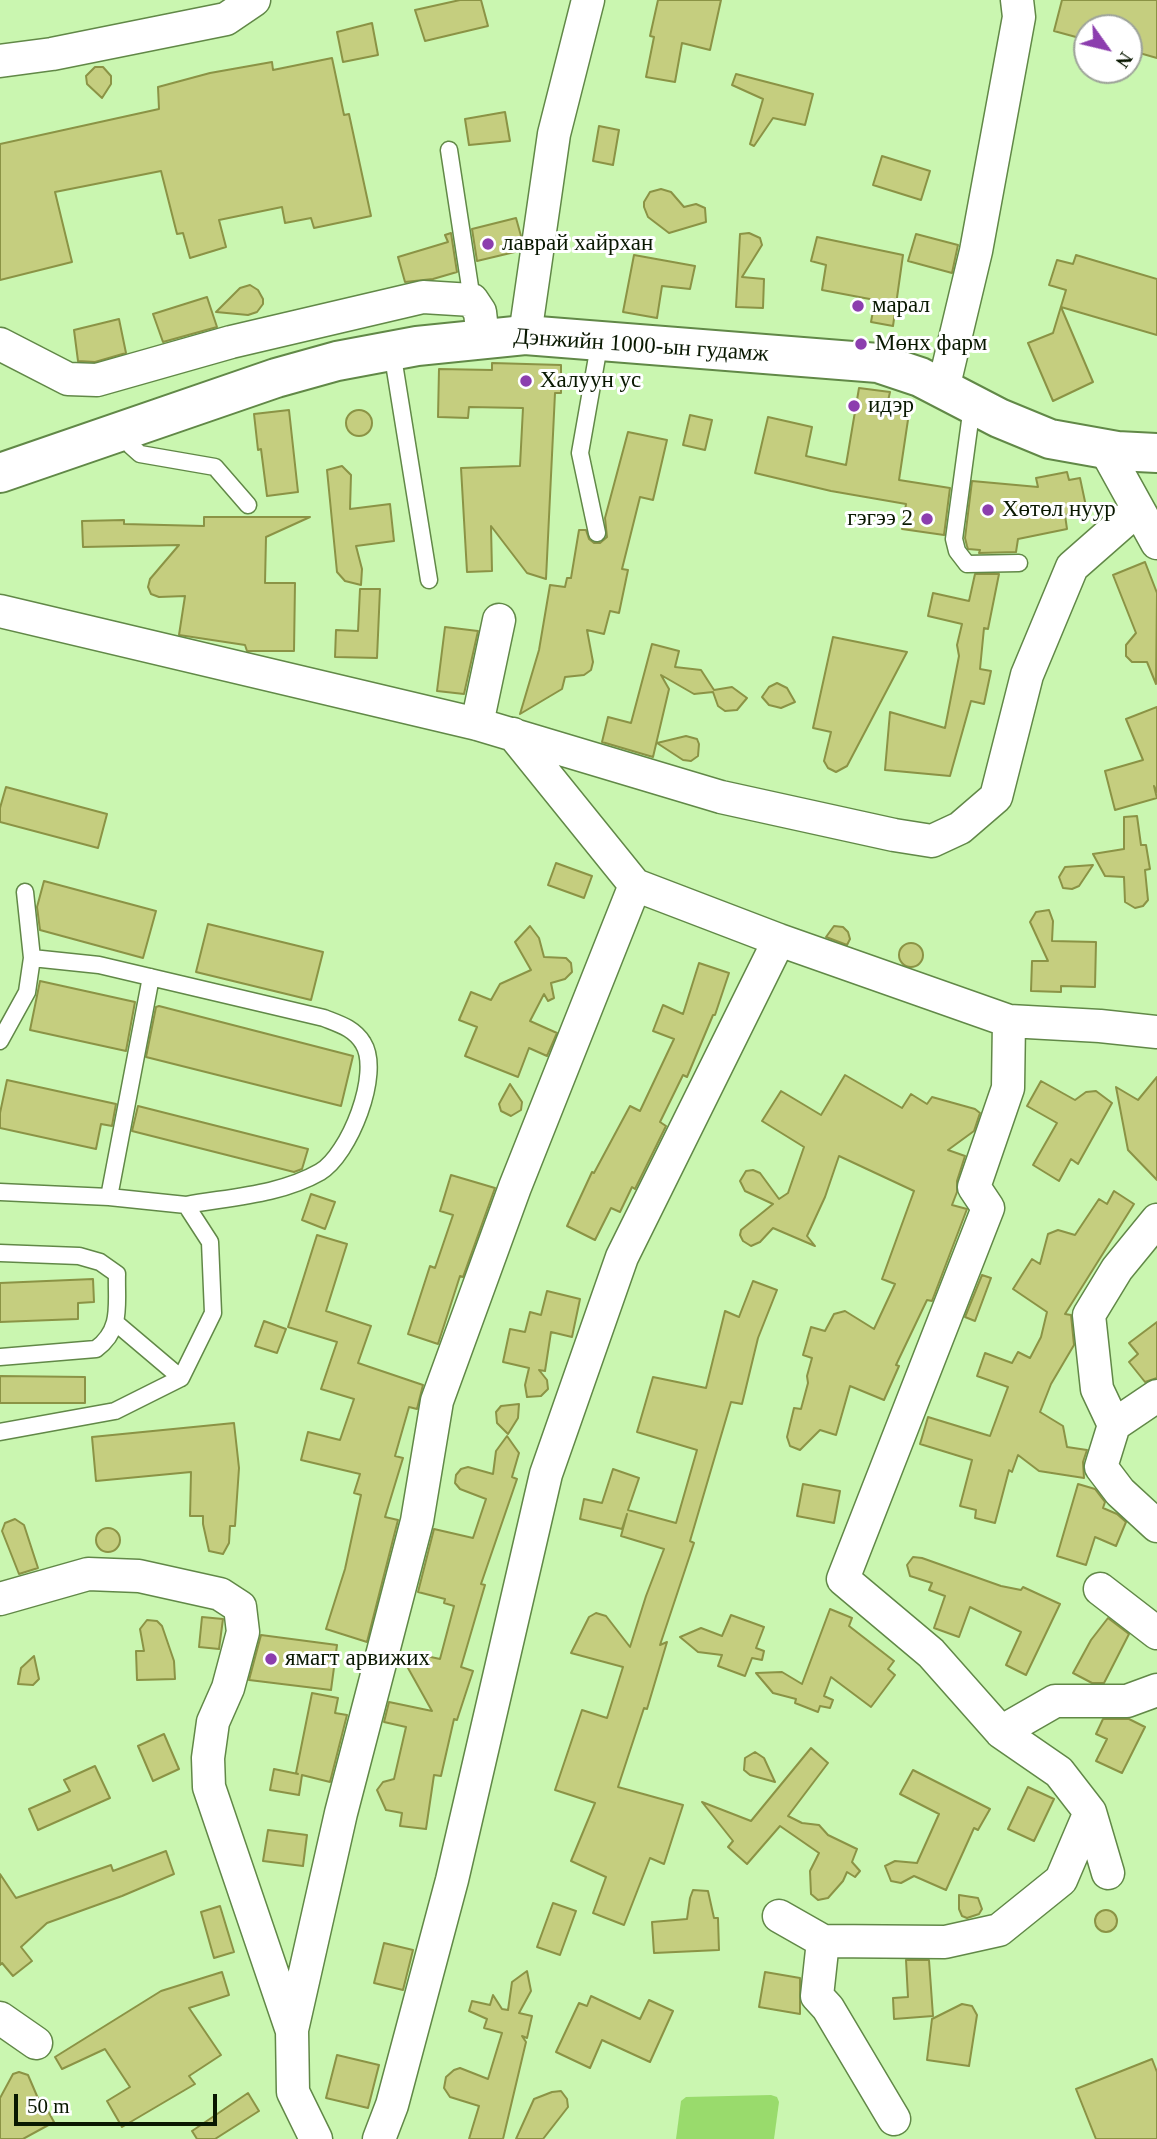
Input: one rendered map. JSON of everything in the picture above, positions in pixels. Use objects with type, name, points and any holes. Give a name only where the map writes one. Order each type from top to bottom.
[{"type":"main road","name":"Дэнжийн 1000-ын гудамж","points":[[0,472],[276,378],[337,361],[392,351],[525,335],[878,363],[920,377],[999,418],[1050,439],[1105,449],[1157,453]]},
{"type":"street","points":[[0,61],[52,54],[226,19],[254,0]]},
{"type":"street","points":[[525,335],[554,134],[588,0]]},
{"type":"street","points":[[958,396],[978,238],[1019,17],[1017,0]]},
{"type":"street","points":[[0,344],[68,379],[97,380],[231,342],[423,297],[472,300],[480,312],[483,339]]},
{"type":"street","points":[[1105,449],[1157,543]]},
{"type":"street","points":[[0,611],[477,724],[720,797],[932,841],[960,828],[996,797],[1027,676],[1072,568],[1139,509]]},
{"type":"street","points":[[477,724],[499,620]]},
{"type":"street","points":[[513,734],[635,885],[779,940],[1009,1021],[1157,1032]]},
{"type":"street","points":[[316,2139],[293,2092],[292,2030],[341,1813],[417,1521],[437,1401],[515,1187],[635,885]]},
{"type":"street","points":[[379,2139],[392,2105],[452,1880],[546,1474],[622,1257],[779,940]]},
{"type":"street","points":[[1009,1021],[1008,1088],[974,1187],[988,1208],[843,1579],[931,1653],[1000,1732],[1059,1772],[1090,1812],[1108,1873]]},
{"type":"street","points":[[1114,1426],[1097,1389],[1089,1315],[1117,1269],[1157,1220]]},
{"type":"street","points":[[1157,1396],[1114,1426],[1101,1467],[1120,1492],[1157,1526]]},
{"type":"street","points":[[0,1599],[89,1574],[139,1576],[220,1594],[240,1607],[243,1632],[228,1688],[213,1722],[208,1758],[209,1787],[292,2030]]},
{"type":"street","points":[[1100,1589],[1157,1633]]},
{"type":"street","points":[[1127,1701],[1157,1681]]},
{"type":"street","points":[[1000,1732],[1055,1701],[1127,1701],[1157,1690]]},
{"type":"street","points":[[779,1916],[823,1941],[945,1942],[999,1930],[1060,1880],[1090,1812]]},
{"type":"street","points":[[823,1941],[817,1996],[828,2008],[894,2119]]},
{"type":"street","points":[[0,2018],[36,2043]]},
{"type":"lane","points":[[449,150],[472,300]]},
{"type":"lane","points":[[597,533],[580,453],[600,340]]},
{"type":"lane","points":[[392,351],[429,580]]},
{"type":"lane","points":[[958,396],[954,539],[957,551],[967,564],[1019,563]]},
{"type":"lane","points":[[122,431],[131,446],[140,454],[215,467],[248,505]]},
{"type":"lane","points":[[0,1041],[27,992],[32,958],[24,892]]},
{"type":"lane","points":[[0,1192],[109,1197],[186,1205],[275,1190],[302,1182],[324,1170],[347,1140],[363,1105],[368,1068],[365,1044],[350,1028],[324,1018],[99,965],[32,958]]},
{"type":"lane","points":[[109,1197],[150,977]]},
{"type":"lane","points":[[0,1432],[115,1411],[181,1378],[213,1313],[210,1242],[186,1205]]},
{"type":"lane","points":[[0,1253],[79,1256],[100,1262],[117,1273],[116,1323],[108,1340],[96,1349],[0,1357]]},
{"type":"lane","points":[[116,1323],[181,1378]]},
{"type":"shaded area","points":[[686,2097],[777,2097],[779,2102],[774,2139],[676,2139],[681,2101]]},
{"type":"building","points":[[460,0],[481,0],[488,26],[425,41],[415,10]]},
{"type":"building","points":[[658,0],[721,0],[710,50],[682,43],[675,82],[646,77],[654,37],[650,36]]},
{"type":"building","points":[[1062,0],[1157,0],[1157,58],[1143,54],[1143,14],[1073,14],[1073,36],[1054,31]]},
{"type":"building","points":[[372,23],[378,55],[343,62],[337,32]]},
{"type":"building","points":[[332,58],[344,115],[349,114],[371,216],[314,228],[311,218],[285,223],[282,207],[219,220],[226,247],[190,258],[183,233],[177,234],[161,171],[55,192],[72,262],[0,280],[0,144],[159,109],[158,87],[210,73],[272,62],[273,70]]},
{"type":"building","points":[[95,67],[103,67],[111,76],[111,84],[102,98],[87,84],[86,76]]},
{"type":"building","points":[[736,74],[813,94],[805,125],[773,118],[754,146],[750,144],[763,99],[732,85]]},
{"type":"building","points":[[505,112],[510,141],[469,145],[465,119]]},
{"type":"building","points":[[599,126],[619,130],[613,165],[593,161]]},
{"type":"building","points":[[882,156],[930,171],[921,200],[873,185]]},
{"type":"building","points":[[661,189],[671,192],[684,207],[696,204],[705,208],[706,222],[669,233],[648,217],[644,207],[650,192]]},
{"type":"building","points":[[516,218],[521,236],[519,251],[477,261],[472,229]]},
{"type":"building","points":[[451,233],[457,272],[433,279],[405,282],[398,257],[448,242],[445,235]]},
{"type":"building","points":[[749,233],[760,238],[762,245],[742,277],[764,279],[763,308],[736,307],[740,234]]},
{"type":"building","points":[[916,234],[958,245],[952,273],[908,261]]},
{"type":"building","points":[[817,237],[903,255],[893,326],[871,322],[875,300],[822,290],[826,265],[811,261]]},
{"type":"building","points":[[634,255],[695,266],[690,289],[662,286],[657,318],[623,312]]},
{"type":"building","points":[[1076,255],[1157,279],[1157,335],[1061,307],[1093,382],[1053,401],[1028,343],[1053,333],[1066,290],[1049,285],[1057,260],[1073,264]]},
{"type":"building","points":[[250,285],[258,290],[263,299],[257,312],[248,315],[216,312],[240,288]]},
{"type":"building","points":[[207,297],[217,327],[163,342],[153,314]]},
{"type":"building","points":[[119,319],[126,353],[95,362],[78,361],[74,330]]},
{"type":"building","points":[[492,363],[561,365],[561,393],[555,393],[546,579],[527,573],[491,526],[492,571],[467,572],[461,468],[520,466],[523,408],[469,407],[468,418],[438,417],[439,369],[492,370]]},
{"type":"building","points":[[859,388],[890,392],[886,410],[909,413],[899,480],[950,488],[944,535],[902,529],[906,504],[831,491],[755,473],[768,417],[812,427],[806,456],[846,465]]},
{"type":"building","points":[[289,410],[298,492],[267,496],[254,414]]},
{"type":"building","points":[[359,410],[368,414],[372,423],[368,432],[359,436],[350,432],[346,423],[350,414]]},
{"type":"building","points":[[690,415],[712,420],[705,450],[683,445]]},
{"type":"building","points":[[628,432],[667,440],[653,500],[640,497],[622,569],[628,570],[619,613],[610,611],[604,634],[587,630],[593,662],[591,670],[584,675],[565,677],[562,689],[520,714],[539,650],[550,585],[565,587],[567,578],[571,578],[579,530],[586,530],[589,539],[594,543],[600,543],[607,537],[605,518]]},
{"type":"building","points":[[342,466],[351,475],[350,509],[390,504],[394,541],[356,546],[362,569],[361,585],[345,581],[337,572],[327,470]]},
{"type":"building","points":[[1067,472],[1069,480],[1080,478],[1087,511],[1065,515],[1067,529],[1018,539],[1016,552],[979,553],[980,550],[968,549],[965,538],[972,481],[1038,487],[1036,478]]},
{"type":"building","points":[[204,517],[310,517],[266,537],[265,583],[295,583],[294,651],[247,651],[245,645],[179,635],[185,596],[159,597],[151,594],[148,587],[150,579],[179,545],[83,547],[82,521],[124,520],[124,524],[204,526]]},
{"type":"building","points":[[1145,562],[1157,593],[1156,684],[1147,662],[1132,662],[1126,656],[1126,645],[1136,633],[1113,575]]},
{"type":"building","points":[[975,574],[999,574],[988,629],[984,628],[980,669],[991,671],[984,704],[971,701],[950,776],[885,770],[890,712],[945,728],[959,656],[957,645],[962,624],[928,616],[933,593],[969,601]]},
{"type":"building","points":[[360,589],[380,589],[377,658],[335,657],[336,630],[358,631]]},
{"type":"building","points":[[445,627],[478,631],[464,694],[437,691]]},
{"type":"building","points":[[833,637],[907,652],[847,766],[836,772],[828,768],[824,761],[831,732],[813,728]]},
{"type":"building","points":[[652,644],[679,651],[675,667],[701,670],[714,690],[732,687],[747,698],[737,710],[725,711],[718,706],[713,692],[694,694],[661,675],[669,689],[653,757],[602,742],[608,717],[631,723]]},
{"type":"building","points":[[777,683],[787,688],[795,702],[781,708],[769,705],[762,697],[769,687]]},
{"type":"building","points":[[1157,707],[1157,792],[1154,786],[1157,798],[1115,810],[1105,771],[1143,760],[1126,719]]},
{"type":"building","points":[[686,736],[697,739],[699,744],[698,756],[691,761],[683,760],[657,743]]},
{"type":"building","points":[[6,787],[107,814],[98,848],[0,822],[0,808]]},
{"type":"building","points":[[1137,816],[1141,845],[1146,845],[1150,869],[1145,870],[1148,900],[1143,906],[1135,908],[1125,902],[1124,877],[1105,876],[1093,854],[1124,849],[1124,817]]},
{"type":"building","points":[[556,863],[592,876],[584,898],[548,885]]},
{"type":"building","points":[[1093,865],[1079,886],[1072,889],[1063,888],[1059,877],[1065,867]]},
{"type":"building","points":[[44,881],[156,911],[143,958],[40,930],[37,907]]},
{"type":"building","points":[[1049,910],[1053,921],[1052,941],[1096,942],[1095,987],[1061,986],[1061,992],[1031,991],[1032,961],[1048,961],[1030,922],[1036,912]]},
{"type":"building","points":[[208,924],[323,952],[311,1000],[196,972]]},
{"type":"building","points":[[530,926],[539,938],[544,957],[566,958],[571,963],[572,972],[565,979],[551,983],[554,998],[548,1001],[544,994],[530,1021],[557,1033],[547,1056],[529,1048],[518,1077],[465,1056],[477,1027],[459,1020],[471,992],[491,1000],[500,984],[531,970],[515,942]]},
{"type":"building","points":[[834,926],[843,927],[848,932],[850,939],[847,945],[826,937]]},
{"type":"building","points":[[911,943],[919,947],[923,955],[919,963],[911,967],[903,963],[899,955],[903,947]]},
{"type":"building","points":[[699,963],[729,973],[715,1015],[687,1077],[683,1075],[660,1122],[666,1126],[635,1189],[632,1187],[620,1212],[611,1208],[595,1240],[567,1226],[592,1172],[594,1173],[630,1106],[640,1111],[674,1039],[653,1031],[663,1005],[683,1014]]},
{"type":"building","points":[[40,981],[135,1002],[126,1051],[30,1030]]},
{"type":"building","points":[[156,1007],[353,1056],[341,1106],[146,1057]]},
{"type":"building","points":[[845,1075],[902,1108],[911,1094],[927,1104],[932,1097],[975,1109],[980,1113],[974,1131],[948,1150],[965,1156],[952,1205],[967,1209],[932,1301],[927,1300],[896,1365],[899,1366],[884,1400],[850,1386],[836,1435],[820,1430],[800,1450],[790,1446],[787,1437],[794,1408],[801,1409],[808,1383],[812,1358],[803,1355],[811,1327],[825,1331],[834,1314],[845,1311],[874,1329],[895,1284],[882,1279],[914,1191],[839,1156],[825,1197],[807,1236],[815,1246],[773,1228],[760,1242],[751,1246],[743,1241],[741,1230],[773,1204],[745,1191],[740,1181],[746,1171],[753,1170],[760,1173],[779,1199],[788,1193],[804,1147],[762,1121],[781,1091],[821,1115]]},
{"type":"building","points":[[1157,1077],[1157,1180],[1128,1150],[1116,1087],[1138,1100]]},
{"type":"building","points":[[7,1080],[116,1104],[112,1126],[101,1124],[96,1149],[0,1128],[0,1113]]},
{"type":"building","points":[[1041,1081],[1075,1100],[1086,1092],[1096,1091],[1112,1103],[1078,1164],[1071,1159],[1059,1181],[1033,1165],[1057,1123],[1027,1106]]},
{"type":"building","points":[[510,1084],[522,1102],[521,1110],[511,1116],[501,1111],[499,1104]]},
{"type":"building","points":[[138,1106],[308,1149],[302,1169],[294,1172],[132,1131]]},
{"type":"building","points":[[451,1175],[495,1188],[463,1277],[460,1276],[438,1344],[408,1334],[430,1266],[435,1268],[453,1215],[440,1211]]},
{"type":"building","points":[[1114,1191],[1134,1204],[1065,1314],[1071,1315],[1074,1345],[1051,1384],[1040,1412],[1063,1426],[1067,1447],[1087,1450],[1083,1462],[1084,1478],[1039,1471],[1018,1455],[1012,1472],[1009,1470],[995,1523],[975,1518],[976,1510],[960,1506],[972,1460],[920,1444],[928,1417],[990,1436],[1008,1387],[977,1376],[985,1353],[1012,1363],[1018,1352],[1030,1358],[1041,1337],[1047,1312],[1013,1289],[1032,1259],[1040,1264],[1048,1234],[1058,1230],[1075,1235],[1099,1199],[1107,1204]]},
{"type":"building","points":[[311,1194],[335,1202],[325,1229],[302,1220]]},
{"type":"building","points":[[317,1235],[347,1244],[326,1311],[371,1326],[358,1363],[423,1385],[417,1409],[409,1407],[395,1456],[403,1458],[385,1517],[398,1520],[367,1642],[326,1629],[345,1569],[361,1495],[354,1493],[360,1474],[301,1460],[308,1432],[340,1440],[354,1399],[321,1389],[337,1342],[288,1327]]},
{"type":"building","points":[[982,1275],[991,1278],[975,1321],[965,1317]]},
{"type":"building","points":[[93,1279],[94,1302],[78,1303],[78,1319],[0,1322],[0,1283]]},
{"type":"building","points":[[753,1281],[777,1290],[758,1338],[742,1404],[731,1402],[690,1541],[694,1543],[660,1645],[667,1642],[647,1709],[644,1708],[618,1787],[683,1805],[664,1864],[650,1858],[624,1925],[593,1913],[606,1877],[571,1861],[595,1803],[555,1790],[582,1710],[607,1718],[623,1667],[571,1653],[589,1617],[596,1613],[606,1616],[630,1647],[664,1549],[621,1536],[627,1514],[622,1529],[580,1519],[584,1499],[602,1503],[613,1469],[639,1478],[628,1510],[676,1523],[697,1450],[637,1432],[653,1377],[706,1388],[725,1311],[739,1317]]},
{"type":"building","points":[[547,1291],[580,1299],[572,1337],[551,1332],[545,1371],[539,1370],[547,1380],[548,1389],[541,1396],[527,1397],[525,1385],[529,1368],[503,1362],[510,1329],[525,1332],[530,1312],[541,1315]]},
{"type":"building","points":[[264,1321],[286,1329],[277,1353],[255,1346]]},
{"type":"building","points":[[1157,1322],[1157,1378],[1145,1382],[1129,1362],[1138,1354],[1129,1343]]},
{"type":"building","points":[[0,1376],[85,1377],[85,1403],[0,1403]]},
{"type":"building","points":[[519,1404],[518,1418],[508,1434],[497,1423],[496,1412],[501,1406]]},
{"type":"building","points":[[234,1423],[239,1468],[235,1526],[230,1526],[229,1543],[223,1554],[209,1551],[203,1516],[190,1516],[191,1472],[96,1481],[92,1437]]},
{"type":"building","points":[[507,1436],[519,1453],[512,1477],[517,1479],[481,1584],[485,1585],[461,1667],[473,1671],[457,1720],[454,1719],[441,1776],[434,1775],[426,1829],[400,1826],[402,1813],[386,1810],[377,1790],[383,1782],[394,1779],[406,1727],[384,1722],[389,1702],[432,1711],[408,1668],[411,1658],[417,1654],[440,1659],[454,1606],[444,1603],[445,1599],[418,1592],[434,1529],[473,1538],[486,1499],[460,1489],[455,1483],[456,1475],[461,1469],[468,1467],[493,1474],[496,1451]]},
{"type":"building","points":[[803,1484],[840,1491],[834,1523],[797,1516]]},
{"type":"building","points":[[1078,1484],[1095,1489],[1105,1502],[1103,1508],[1117,1514],[1126,1522],[1116,1546],[1095,1537],[1086,1565],[1057,1556]]},
{"type":"building","points":[[15,1519],[24,1525],[38,1568],[19,1574],[2,1531],[5,1523]]},
{"type":"building","points":[[108,1528],[116,1532],[120,1540],[116,1548],[108,1552],[100,1548],[96,1540],[100,1532]]},
{"type":"building","points":[[913,1557],[1001,1586],[1021,1590],[1023,1587],[1060,1604],[1026,1675],[1006,1665],[1021,1632],[970,1607],[959,1637],[934,1628],[945,1596],[929,1590],[932,1583],[910,1576],[907,1565]]},
{"type":"building","points":[[830,1609],[852,1618],[849,1626],[894,1661],[888,1669],[895,1675],[871,1707],[831,1677],[824,1696],[833,1700],[830,1708],[820,1706],[818,1712],[795,1703],[796,1699],[773,1693],[756,1673],[782,1672],[802,1684]]},
{"type":"building","points":[[731,1615],[764,1627],[756,1648],[764,1651],[762,1660],[752,1658],[745,1676],[718,1666],[722,1655],[698,1652],[680,1637],[701,1628],[722,1636]]},
{"type":"building","points":[[202,1617],[223,1619],[219,1649],[199,1647]]},
{"type":"building","points":[[1108,1618],[1129,1634],[1104,1683],[1092,1683],[1073,1673],[1091,1640]]},
{"type":"building","points":[[147,1620],[157,1621],[162,1626],[174,1661],[175,1679],[137,1680],[136,1651],[144,1651],[140,1629]]},
{"type":"building","points":[[261,1635],[337,1645],[331,1690],[249,1680]]},
{"type":"building","points":[[34,1656],[39,1679],[33,1685],[18,1684],[21,1668]]},
{"type":"building","points":[[312,1693],[338,1698],[335,1713],[347,1715],[330,1782],[302,1775],[299,1795],[270,1790],[274,1769],[298,1774],[296,1773]]},
{"type":"building","points":[[1103,1719],[1129,1719],[1145,1727],[1122,1773],[1096,1761],[1107,1739],[1096,1734]]},
{"type":"building","points":[[164,1734],[179,1769],[153,1781],[138,1746]]},
{"type":"building","points":[[811,1748],[828,1763],[788,1816],[802,1823],[819,1825],[828,1835],[857,1849],[852,1862],[860,1871],[855,1877],[847,1872],[828,1898],[818,1900],[811,1894],[810,1871],[819,1853],[780,1826],[747,1864],[728,1847],[733,1841],[702,1802],[751,1821]]},
{"type":"building","points":[[755,1752],[764,1758],[775,1782],[750,1775],[744,1770],[745,1758]]},
{"type":"building","points":[[95,1766],[110,1798],[38,1830],[29,1809],[70,1791],[64,1780]]},
{"type":"building","points":[[913,1770],[990,1809],[978,1830],[974,1828],[946,1890],[914,1876],[901,1883],[891,1881],[885,1866],[895,1861],[917,1863],[939,1814],[900,1794]]},
{"type":"building","points":[[1028,1787],[1054,1799],[1034,1841],[1008,1829]]},
{"type":"building","points":[[268,1830],[307,1835],[303,1866],[263,1861]]},
{"type":"building","points":[[166,1851],[174,1874],[47,1923],[21,1947],[32,1961],[13,1976],[2,1963],[0,1965],[0,1874],[16,1898],[111,1865],[113,1871]]},
{"type":"building","points":[[693,1890],[708,1891],[714,1918],[718,1918],[719,1950],[654,1953],[652,1922],[687,1919]]},
{"type":"building","points":[[959,1895],[978,1898],[982,1909],[979,1914],[967,1918],[962,1916]]},
{"type":"building","points":[[553,1903],[576,1911],[560,1955],[537,1947]]},
{"type":"building","points":[[220,1906],[234,1952],[214,1958],[201,1912]]},
{"type":"building","points":[[1106,1910],[1114,1913],[1117,1921],[1114,1929],[1106,1932],[1098,1929],[1095,1921],[1098,1913]]},
{"type":"building","points":[[384,1943],[413,1950],[403,1990],[374,1983]]},
{"type":"building","points":[[906,1960],[929,1960],[933,2016],[894,2019],[893,1998],[908,1997]]},
{"type":"building","points":[[527,1971],[531,1991],[519,2013],[532,2016],[527,2038],[522,2036],[526,2042],[503,2139],[469,2139],[479,2106],[450,2097],[444,2088],[446,2077],[460,2068],[488,2079],[502,2033],[484,2028],[487,2019],[469,2011],[472,2001],[490,2005],[493,1995],[502,2009],[508,2010],[512,1982]]},
{"type":"building","points":[[222,1972],[229,1995],[189,2008],[221,2055],[189,2076],[195,2084],[122,2127],[107,2101],[130,2087],[105,2049],[62,2069],[55,2057],[161,1991]]},
{"type":"building","points":[[765,1972],[800,1978],[800,2014],[759,2007]]},
{"type":"building","points":[[591,1996],[640,2019],[649,2000],[673,2011],[650,2062],[602,2040],[590,2068],[556,2052],[579,2003],[587,2006]]},
{"type":"building","points":[[962,2004],[972,2006],[977,2015],[969,2066],[927,2060],[932,2019]]},
{"type":"building","points":[[337,2055],[379,2065],[368,2108],[326,2098]]},
{"type":"building","points":[[1152,2059],[1157,2072],[1157,2139],[1096,2139],[1076,2089]]},
{"type":"building","points":[[19,2072],[28,2075],[40,2103],[43,2102],[54,2122],[23,2139],[0,2139],[0,2098],[13,2074]]},
{"type":"building","points":[[561,2091],[567,2099],[568,2107],[543,2139],[516,2139],[534,2099]]},
{"type":"building","points":[[248,2093],[259,2111],[215,2139],[197,2139],[192,2131]]},
{"type":"place","name":"лаврай хайрхан","points":[[488,244]]},
{"type":"place","name":"марал","points":[[858,306]]},
{"type":"place","name":"Мөнх фарм","points":[[861,344]]},
{"type":"place","name":"Халуун ус","points":[[526,381]]},
{"type":"place","name":"идэр","points":[[854,406]]},
{"type":"place","name":"Хөтөл нуур","points":[[988,510]]},
{"type":"place","name":"гэгээ 2","points":[[927,519]]},
{"type":"place","name":"ямагт арвижих","points":[[271,1659]]}]
